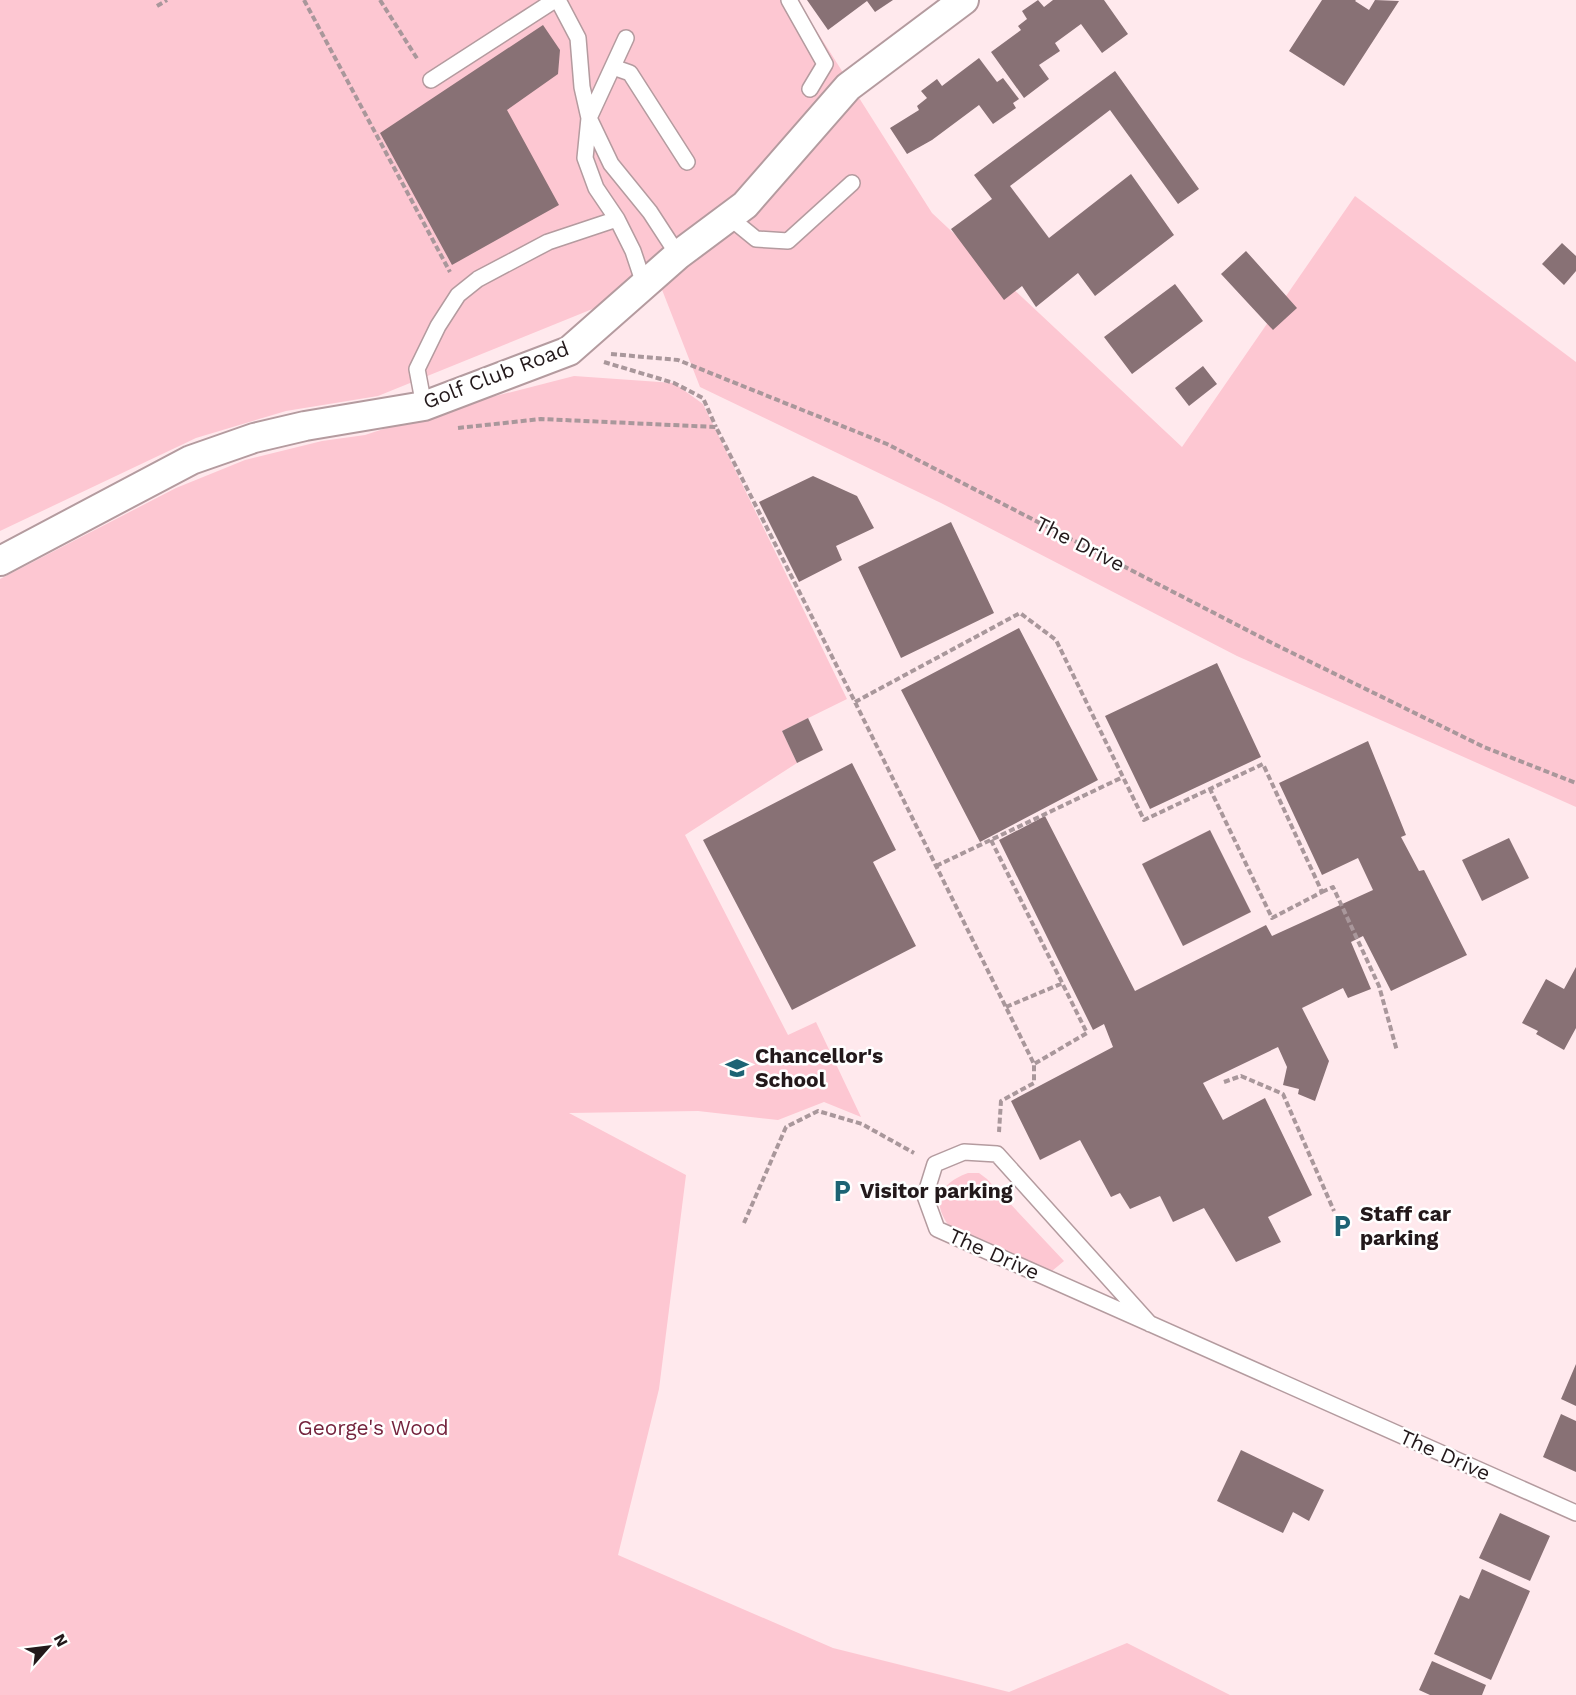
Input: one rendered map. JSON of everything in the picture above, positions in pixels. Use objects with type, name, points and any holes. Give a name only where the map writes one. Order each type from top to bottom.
[{"type":"street","name":"Golf Club Road","points":[[0,561],[191,460],[254,438],[305,426],[424,406],[569,351],[678,255],[745,205],[848,87],[964,0]]},
{"type":"lane","points":[[431,80],[557,0],[578,38],[582,87],[589,118],[611,164],[650,212],[678,255]]},
{"type":"lane","points":[[789,0],[825,64],[810,89]]},
{"type":"lane","points":[[626,38],[589,118],[585,158],[596,188],[617,219],[633,251],[644,284]]},
{"type":"lane","points":[[613,66],[630,73],[687,162]]},
{"type":"lane","points":[[729,217],[756,239],[788,241],[852,183]]},
{"type":"lane","points":[[424,406],[417,369],[438,326],[461,293],[478,279],[548,242],[617,219]]},
{"type":"lane","points":[[935,1164],[964,1152],[997,1154]]},
{"type":"lane","name":"The Drive","points":[[997,1154],[1150,1324]]},
{"type":"lane","name":"The Drive","points":[[935,1164],[925,1196],[937,1229],[1576,1513]]},
{"type":"path","points":[[157,6],[167,0]]},
{"type":"path","points":[[304,0],[461,293]]},
{"type":"path","points":[[380,0],[431,80]]},
{"type":"path","points":[[569,351],[674,383],[703,398],[1034,1064],[1034,1083],[1001,1101],[997,1154]]},
{"type":"path","name":"The Drive","points":[[569,351],[678,360],[887,444],[1274,644],[1484,747],[1576,783]]},
{"type":"path","points":[[447,429],[541,419],[716,428]]},
{"type":"path","points":[[855,702],[1020,613],[1056,640],[1144,820],[1263,764],[1322,892]]},
{"type":"path","points":[[936,866],[1123,777]]},
{"type":"path","points":[[1210,789],[1272,918],[1333,887],[1379,986],[1397,1051]]},
{"type":"path","points":[[991,840],[1088,1033],[1034,1064]]},
{"type":"path","points":[[1006,1007],[1063,983]]},
{"type":"path","points":[[1224,1082],[1241,1076],[1283,1094],[1334,1211]]},
{"type":"path","points":[[744,1223],[786,1127],[818,1111],[862,1124],[935,1164]]},
{"type":"green space","points":[[0,0],[797,0],[932,213],[1182,447],[1355,196],[1576,362],[1576,807],[1237,656],[941,503],[700,387],[659,282],[378,396],[286,411],[196,438],[0,531]]},
{"type":"green space","name":"George's Wood","points":[[574,376],[674,383],[703,404],[847,699],[782,731],[797,763],[685,835],[788,1035],[816,1022],[861,1117],[824,1102],[778,1120],[698,1111],[569,1113],[686,1175],[659,1389],[618,1555],[833,1648],[1009,1692],[1127,1643],[1230,1695],[0,1695],[0,579],[176,488],[245,460],[322,441],[365,435],[445,409]]},
{"type":"green space","points":[[968,1173],[979,1173],[987,1179],[1064,1261],[1052,1271],[949,1226],[940,1208],[941,1194],[951,1182]]},
{"type":"building","points":[[807,0],[893,0],[875,12],[867,1],[828,30]]},
{"type":"building","points":[[1038,0],[1044,7],[1053,0],[1104,0],[1128,34],[1102,53],[1081,24],[1055,43],[1060,51],[1039,65],[1049,79],[1024,98],[991,52],[1021,30],[1018,26],[1027,19],[1022,11]]},
{"type":"building","points":[[1322,0],[1356,0],[1369,10],[1375,0],[1399,1],[1344,86],[1289,51]]},
{"type":"building","points":[[543,25],[560,50],[558,74],[507,110],[559,205],[452,265],[380,133]]},
{"type":"building","points":[[979,58],[997,82],[1003,78],[1019,99],[1013,103],[1016,108],[993,124],[979,105],[932,140],[907,154],[890,128],[919,110],[917,106],[927,98],[921,91],[937,79],[942,86]]},
{"type":"building","points":[[1115,71],[1199,189],[1178,204],[1110,110],[1010,186],[1049,238],[1131,174],[1174,235],[1095,296],[1078,273],[1036,307],[1022,286],[1004,300],[951,229],[992,199],[974,175]]},
{"type":"building","points":[[1562,243],[1576,256],[1576,271],[1564,285],[1542,264]]},
{"type":"building","points":[[1246,251],[1297,308],[1273,330],[1221,274]]},
{"type":"building","points":[[1175,284],[1203,321],[1132,374],[1104,337]]},
{"type":"building","points":[[1203,366],[1217,384],[1189,406],[1175,388]]},
{"type":"building","points":[[813,476],[857,496],[874,528],[836,546],[842,560],[799,582],[759,502]]},
{"type":"building","points":[[951,522],[994,613],[901,658],[858,567]]},
{"type":"building","points":[[1019,628],[1098,780],[980,842],[901,690]]},
{"type":"building","points":[[1217,663],[1261,757],[1150,809],[1105,716]]},
{"type":"building","points":[[808,718],[823,750],[797,763],[782,731]]},
{"type":"building","points":[[1368,741],[1406,835],[1401,837],[1419,871],[1424,870],[1467,955],[1391,991],[1363,936],[1351,942],[1371,989],[1348,998],[1343,988],[1302,1008],[1329,1061],[1315,1101],[1298,1094],[1299,1089],[1283,1085],[1287,1067],[1278,1047],[1203,1083],[1223,1120],[1265,1098],[1312,1195],[1268,1217],[1281,1242],[1236,1262],[1204,1208],[1173,1222],[1160,1196],[1130,1209],[1120,1193],[1111,1197],[1080,1140],[1040,1160],[1011,1101],[1113,1047],[1104,1024],[1093,1030],[999,840],[1045,816],[1135,991],[1266,925],[1272,936],[1373,890],[1358,858],[1322,875],[1279,783]]},
{"type":"building","points":[[852,763],[896,850],[873,862],[916,946],[792,1010],[703,840]]},
{"type":"building","points":[[1210,830],[1251,912],[1183,946],[1142,864]]},
{"type":"building","points":[[1509,838],[1529,878],[1482,901],[1462,860]]},
{"type":"building","points":[[1576,967],[1576,1028],[1564,1050],[1536,1034],[1538,1031],[1522,1023],[1546,979],[1564,989]]},
{"type":"building","points":[[1576,1364],[1576,1406],[1561,1399]]},
{"type":"building","points":[[1561,1414],[1576,1421],[1576,1472],[1543,1457]]},
{"type":"building","points":[[1241,1450],[1324,1490],[1309,1521],[1293,1512],[1283,1533],[1217,1501]]},
{"type":"building","points":[[1500,1513],[1550,1536],[1530,1581],[1479,1558]]},
{"type":"building","points":[[1482,1569],[1530,1591],[1491,1680],[1434,1654],[1460,1595],[1469,1599]]},
{"type":"building","points":[[1432,1661],[1486,1685],[1482,1695],[1430,1695],[1419,1690]]},
{"type":"place","name":"Chancellor's School","points":[[737,1068]]},
{"type":"place","name":"Visitor parking","points":[[842,1191]]},
{"type":"place","name":"Staff car parking","points":[[1342,1226]]}]
